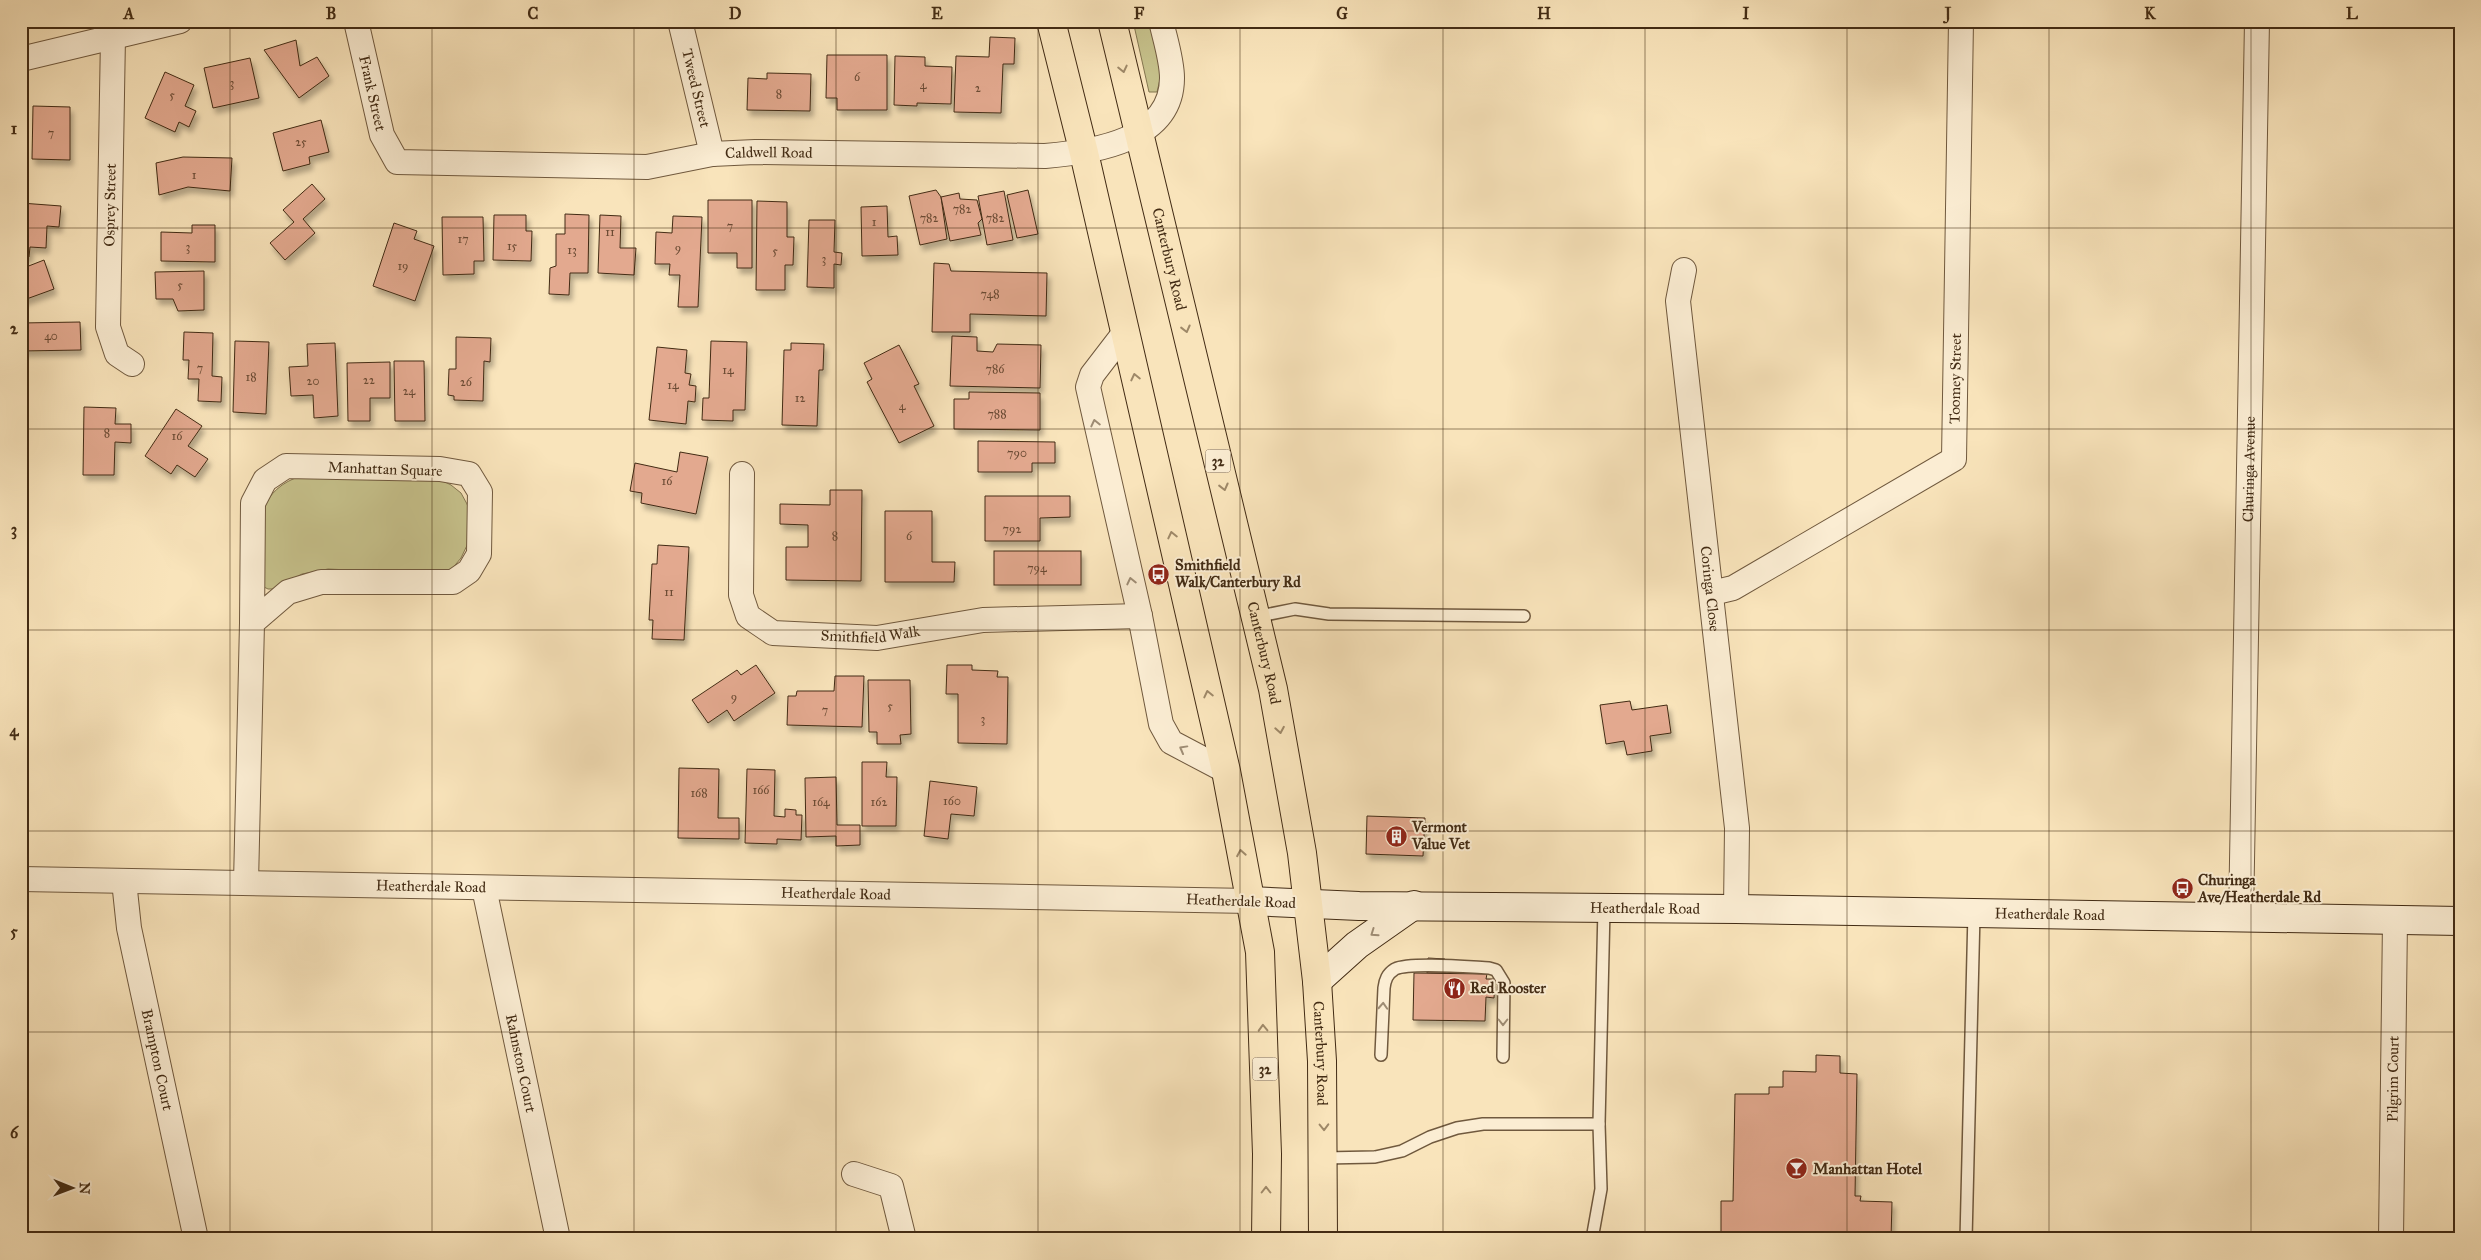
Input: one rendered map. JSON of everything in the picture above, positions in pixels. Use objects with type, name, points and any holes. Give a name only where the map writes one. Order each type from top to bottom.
[{"type":"main road","name":"32","points":[[1051,21],[1084,153],[1226,771],[1261,962],[1266,1144],[1266,1239]]},
{"type":"main road","name":"Canterbury Road","points":[[1112,21],[1273,689],[1302,853],[1318,981],[1324,1158],[1323,1239]]},
{"type":"main road","name":"Heatherdale Road","points":[[1250,901],[2460,921]]},
{"type":"main road","points":[[1318,981],[1357,945],[1414,905]]},
{"type":"street","points":[[21,59],[180,21]]},
{"type":"street","name":"Frank Street","points":[[356,21],[382,135],[397,162]]},
{"type":"street","name":"Tweed Street","points":[[680,21],[712,154]]},
{"type":"street","name":"Caldwell Road","points":[[397,162],[647,168],[712,154],[755,152],[1045,156],[1084,153],[1138,134],[1156,122],[1165,108],[1170,94],[1172,78],[1161,21]]},
{"type":"street","name":"Toomey Street","points":[[1712,593],[1733,588],[1954,459],[1961,21]]},
{"type":"street","name":"Churinga Avenue","points":[[2242,917],[2257,21]]},
{"type":"street","name":"Osprey Street","points":[[113,36],[108,326],[117,354],[132,364]]},
{"type":"street","name":"Coringa Close","points":[[1684,270],[1678,301],[1737,828],[1736,908]]},
{"type":"street","points":[[1125,332],[1092,375],[1088,387],[1140,616],[1161,724],[1171,742],[1226,771]]},
{"type":"street","name":"Manhattan Square","points":[[246,883],[253,503],[265,480],[286,466],[440,469],[469,474],[480,492],[479,554],[469,572],[453,582],[321,582],[288,592],[252,623]]},
{"type":"street","name":"Smithfield Walk","points":[[742,474],[741,595],[748,616],[773,633],[877,638],[983,620],[1140,616]]},
{"type":"street","name":"Heatherdale Road","points":[[21,879],[1250,901]]},
{"type":"street","name":"Brampton Court","points":[[124,881],[129,928],[196,1239]]},
{"type":"street","name":"Rahnston Court","points":[[484,888],[558,1239]]},
{"type":"street","name":"Pilgrim Court","points":[[2391,1239],[2395,920]]},
{"type":"street","points":[[854,1174],[891,1186],[904,1239]]},
{"type":"lane","points":[[1255,617],[1295,609],[1329,614],[1524,616]]},
{"type":"lane","points":[[1592,1239],[1601,1190],[1599,1124],[1604,908]]},
{"type":"lane","points":[[1966,1239],[1974,912]]},
{"type":"lane","points":[[1381,1054],[1384,988],[1390,973],[1407,966],[1489,968],[1496,970],[1504,982],[1503,1057]]},
{"type":"lane","points":[[1324,1158],[1384,1155],[1402,1151],[1457,1128],[1483,1124],[1599,1124]]},
{"type":"shaded area","points":[[1133,21],[1151,21],[1161,75],[1157,92],[1149,92]]},
{"type":"shaded area","points":[[301,476],[439,479],[461,493],[471,516],[471,537],[461,558],[451,570],[435,574],[328,569],[302,574],[274,589],[268,589],[262,586],[262,512],[268,499],[277,489],[288,481]]},
{"type":"building","points":[[990,37],[1015,38],[1014,64],[1003,64],[1001,113],[954,112],[956,56],[989,57]]},
{"type":"building","points":[[296,40],[300,66],[317,57],[329,76],[299,98],[264,50]]},
{"type":"building","points":[[827,55],[887,55],[887,110],[837,110],[837,98],[826,98]]},
{"type":"building","points":[[895,56],[925,57],[925,66],[952,67],[951,104],[917,103],[917,106],[894,105]]},
{"type":"building","points":[[250,58],[259,98],[213,108],[204,68]]},
{"type":"building","points":[[165,72],[194,85],[185,106],[196,111],[189,127],[179,122],[175,132],[145,118]]},
{"type":"building","points":[[767,73],[811,74],[810,111],[747,110],[748,78],[767,79]]},
{"type":"building","points":[[33,106],[70,107],[70,160],[32,159]]},
{"type":"building","points":[[321,120],[329,152],[309,157],[310,164],[283,171],[273,133]]},
{"type":"building","points":[[183,157],[232,158],[230,191],[188,187],[159,195],[156,163]]},
{"type":"building","points":[[312,184],[325,199],[303,219],[315,233],[285,260],[270,243],[294,222],[283,210]]},
{"type":"building","points":[[936,190],[941,197],[947,239],[920,245],[909,196]]},
{"type":"building","points":[[1028,190],[1038,234],[1017,238],[1007,195]]},
{"type":"building","points":[[1004,191],[1013,240],[987,245],[978,196]]},
{"type":"building","points":[[959,193],[960,199],[977,200],[982,219],[978,223],[981,235],[950,241],[941,197]]},
{"type":"building","points":[[708,200],[752,200],[752,268],[737,268],[737,253],[708,253]]},
{"type":"building","points":[[757,201],[787,202],[787,237],[794,237],[793,265],[785,265],[785,290],[756,290]]},
{"type":"building","points":[[21,203],[61,206],[59,227],[47,226],[46,248],[30,247],[29,257],[21,257]]},
{"type":"building","points":[[887,206],[888,237],[897,236],[898,255],[862,256],[861,207]]},
{"type":"building","points":[[565,214],[589,215],[588,273],[570,273],[569,295],[549,294],[550,268],[556,266],[556,234],[565,234]]},
{"type":"building","points":[[494,215],[526,215],[526,231],[532,231],[531,261],[493,260]]},
{"type":"building","points":[[600,215],[621,216],[620,248],[636,248],[634,275],[598,273]]},
{"type":"building","points":[[673,216],[702,217],[698,307],[678,307],[680,275],[669,275],[670,264],[655,264],[656,232],[672,233]]},
{"type":"building","points":[[442,217],[483,217],[484,261],[474,261],[474,274],[443,275]]},
{"type":"building","points":[[809,220],[835,220],[834,252],[842,253],[841,265],[834,264],[834,288],[807,287]]},
{"type":"building","points":[[394,223],[417,231],[414,239],[434,246],[415,301],[373,286]]},
{"type":"building","points":[[192,225],[215,225],[215,262],[161,261],[161,232],[192,233]]},
{"type":"building","points":[[44,260],[54,289],[21,301],[21,269]]},
{"type":"building","points":[[934,263],[949,264],[951,271],[1047,273],[1046,316],[970,314],[970,332],[932,332]]},
{"type":"building","points":[[204,271],[204,310],[178,311],[173,299],[156,299],[155,272]]},
{"type":"building","points":[[80,322],[81,350],[21,351],[21,323]]},
{"type":"building","points":[[184,332],[213,333],[212,376],[222,377],[221,402],[198,401],[199,379],[188,379],[189,360],[183,360]]},
{"type":"building","points":[[952,336],[977,337],[977,351],[993,352],[997,344],[1041,345],[1040,388],[950,386]]},
{"type":"building","points":[[456,337],[491,338],[490,362],[484,361],[483,401],[454,400],[454,396],[448,395],[449,369],[456,369]]},
{"type":"building","points":[[235,341],[269,342],[266,414],[233,412]]},
{"type":"building","points":[[711,341],[747,342],[745,410],[733,410],[733,421],[702,420],[703,398],[709,398]]},
{"type":"building","points":[[335,343],[338,416],[314,418],[313,395],[291,396],[289,367],[308,366],[307,344]]},
{"type":"building","points":[[791,343],[824,344],[823,370],[819,370],[817,426],[782,425],[784,350],[791,350]]},
{"type":"building","points":[[899,345],[919,384],[914,386],[934,426],[899,443],[867,382],[872,379],[864,363]]},
{"type":"building","points":[[657,347],[687,350],[685,373],[691,374],[689,385],[696,386],[695,402],[688,401],[686,424],[649,420]]},
{"type":"building","points":[[394,361],[424,361],[425,421],[395,421]]},
{"type":"building","points":[[390,362],[390,398],[370,398],[370,421],[348,421],[347,363]]},
{"type":"building","points":[[969,392],[1040,393],[1040,430],[954,429],[954,399],[969,399]]},
{"type":"building","points":[[84,407],[116,408],[115,424],[131,424],[131,443],[115,442],[114,475],[83,475]]},
{"type":"building","points":[[176,409],[202,426],[188,446],[208,459],[195,477],[177,465],[171,474],[145,456]]},
{"type":"building","points":[[978,441],[1055,442],[1055,463],[1032,463],[1032,472],[978,472]]},
{"type":"building","points":[[680,452],[708,457],[696,514],[641,503],[642,493],[630,491],[635,463],[677,472]]},
{"type":"building","points":[[830,490],[862,490],[861,581],[786,580],[786,547],[808,547],[808,525],[780,524],[780,504],[830,505]]},
{"type":"building","points":[[985,496],[1070,496],[1070,517],[1040,518],[1040,541],[985,541]]},
{"type":"building","points":[[885,511],[932,511],[932,562],[955,562],[954,582],[885,582]]},
{"type":"building","points":[[658,545],[689,547],[684,640],[652,639],[653,620],[649,620],[652,564],[657,564]]},
{"type":"building","points":[[994,551],[1081,551],[1081,585],[994,585]]},
{"type":"building","points":[[756,665],[775,693],[734,721],[727,710],[708,723],[692,700],[737,670],[741,675]]},
{"type":"building","points":[[947,665],[972,665],[972,670],[998,671],[997,677],[1008,677],[1007,744],[958,743],[958,694],[946,694]]},
{"type":"building","points":[[835,676],[864,676],[862,727],[787,725],[788,696],[796,696],[797,691],[834,691]]},
{"type":"building","points":[[868,680],[910,680],[911,734],[900,735],[901,744],[877,744],[877,732],[869,732]]},
{"type":"building","points":[[1630,701],[1632,710],[1667,705],[1671,733],[1650,736],[1652,751],[1627,755],[1624,741],[1606,744],[1600,705]]},
{"type":"building","points":[[862,762],[887,762],[886,777],[897,777],[896,826],[862,826]]},
{"type":"building","points":[[679,768],[719,769],[718,818],[739,818],[739,839],[678,838]]},
{"type":"building","points":[[747,769],[775,770],[774,816],[785,817],[785,809],[796,810],[796,815],[802,815],[801,840],[777,839],[777,844],[745,843]]},
{"type":"building","points":[[836,777],[837,825],[860,825],[860,845],[836,846],[836,836],[806,837],[805,778]]},
{"type":"building","points":[[930,781],[977,787],[974,816],[951,814],[948,839],[924,836]]},
{"type":"building","name":"Vermont Value Vet","points":[[1367,816],[1425,818],[1423,856],[1366,854]]},
{"type":"building","points":[[1428,958],[1445,959],[1445,973],[1427,973]]},
{"type":"building","name":"Red Rooster","points":[[1414,973],[1487,974],[1486,979],[1495,979],[1494,998],[1486,997],[1485,1021],[1413,1020]]},
{"type":"building","points":[[1816,1055],[1840,1056],[1840,1073],[1857,1074],[1855,1196],[1861,1196],[1860,1201],[1892,1202],[1891,1239],[1721,1239],[1721,1201],[1733,1201],[1735,1094],[1769,1094],[1769,1087],[1783,1087],[1783,1071],[1816,1072]]},
{"type":"place","name":"Smithfield Walk/Canterbury Rd","points":[[1159,574]]},
{"type":"place","name":"Vermont Value Vet","points":[[1396,836]]},
{"type":"place","name":"Churinga Ave/Heatherdale Rd","points":[[2182,889]]},
{"type":"place","name":"Red Rooster","points":[[1454,988]]},
{"type":"place","name":"Manhattan Hotel","points":[[1797,1169]]}]
